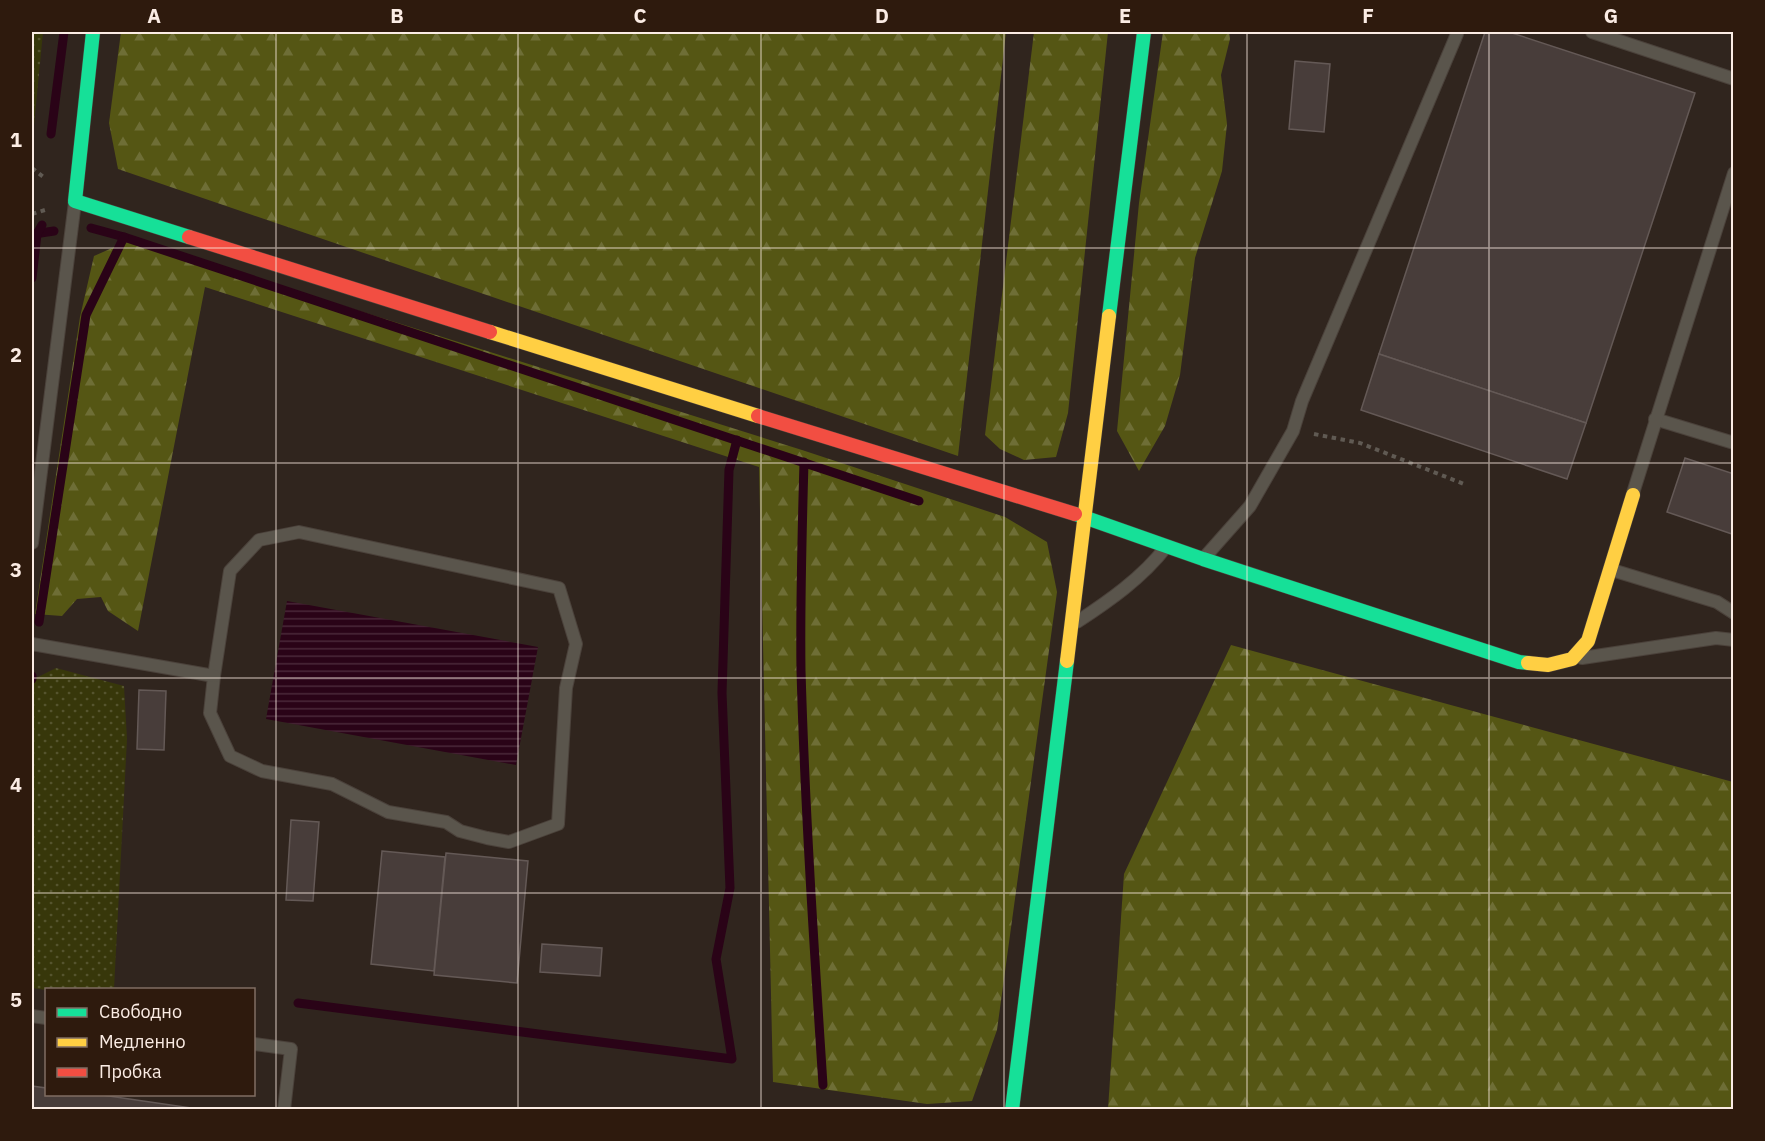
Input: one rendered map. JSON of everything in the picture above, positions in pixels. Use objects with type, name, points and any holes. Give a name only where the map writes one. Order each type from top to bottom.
[{"type":"street","points":[[93,32],[75,201],[892,459],[1086,517],[1203,559],[1519,662],[1548,665],[1572,659],[1588,641],[1633,495]]},
{"type":"street","points":[[1012,1110],[1144,32]]},
{"type":"lane","points":[[1592,32],[1734,79]]},
{"type":"lane","points":[[1203,559],[1250,506],[1293,431],[1302,401],[1457,34]]},
{"type":"lane","points":[[1633,495],[1734,173]]},
{"type":"lane","points":[[32,543],[75,201]]},
{"type":"lane","points":[[1655,419],[1734,443]]},
{"type":"lane","points":[[299,532],[559,588],[576,645],[566,688],[558,824],[509,842],[460,831],[446,822],[388,812],[332,784],[262,771],[230,756],[210,713],[214,676],[230,571],[259,540],[299,532]]},
{"type":"lane","points":[[1073,624],[1103,605],[1153,564],[1167,546]]},
{"type":"lane","points":[[1611,570],[1718,602],[1734,613]]},
{"type":"lane","points":[[1572,659],[1716,638],[1734,640]]},
{"type":"lane","points":[[32,644],[214,676]]},
{"type":"lane","points":[[255,1044],[291,1049],[284,1110]]},
{"type":"path","points":[[1293,431],[1360,443],[1464,484]]},
{"type":"shaded area","points":[[32,32],[43,32],[32,146]]},
{"type":"shaded area","points":[[287,601],[538,647],[516,765],[266,719]]},
{"type":"shaded area","points":[[56,668],[124,686],[127,739],[114,988],[45,988],[45,990],[32,988],[32,680]]},
{"type":"green space","points":[[121,32],[1006,32],[958,456],[118,169],[109,123]]},
{"type":"green space","points":[[1034,32],[1108,32],[1068,413],[1056,457],[1024,460],[1000,449],[985,435]]},
{"type":"green space","points":[[1163,32],[1229,32],[1230,39],[1221,75],[1227,124],[1222,171],[1195,258],[1180,375],[1165,426],[1139,471],[1117,431],[1139,203]]},
{"type":"green space","points":[[128,241],[207,263],[802,450],[1005,517],[1047,542],[1057,592],[997,1030],[972,1101],[927,1104],[773,1082],[759,467],[205,287],[138,631],[108,611],[101,597],[77,599],[62,616],[35,614],[80,317],[94,256]]},
{"type":"green space","points":[[1231,645],[1733,782],[1733,1109],[1108,1109],[1124,874]]},
{"type":"building","points":[[1485,32],[1509,32],[1695,93],[1586,423],[1379,354]]},
{"type":"building","points":[[1295,61],[1330,64],[1324,132],[1289,129]]},
{"type":"building","points":[[1379,354],[1586,423],[1567,479],[1361,410]]},
{"type":"building","points":[[1685,458],[1734,474],[1732,534],[1667,512]]},
{"type":"building","points":[[139,690],[166,691],[164,750],[137,749]]},
{"type":"building","points":[[291,820],[319,822],[313,901],[286,900]]},
{"type":"building","points":[[382,851],[445,857],[434,971],[371,964]]},
{"type":"building","points":[[446,853],[528,861],[517,983],[434,975]]},
{"type":"building","points":[[542,944],[602,948],[600,976],[540,972]]},
{"type":"building","points":[[32,1086],[45,1088],[45,1096],[109,1096],[205,1110],[32,1110]]},
{"type":"waterway","points":[[51,134],[64,32]]},
{"type":"waterway","points":[[32,278],[37,234],[42,225]]},
{"type":"waterway","points":[[91,228],[919,501]]},
{"type":"waterway","points":[[34,234],[54,231]]},
{"type":"waterway","points":[[39,622],[86,315],[124,237]]},
{"type":"waterway","points":[[298,1003],[732,1059],[716,959],[730,888],[722,693],[729,470],[737,440]]},
{"type":"waterway","points":[[804,462],[801,671],[807,826],[823,1085]]},
{"type":"traffic: fast","points":[[93,32],[75,201],[189,237]]},
{"type":"traffic: fast","points":[[1109,316],[1144,32]]},
{"type":"traffic: fast","points":[[1075,514],[1203,559],[1528,663]]},
{"type":"traffic: fast","points":[[1012,1110],[1067,661]]},
{"type":"traffic: slow","points":[[1067,661],[1109,316]]},
{"type":"traffic: slow","points":[[490,332],[758,416]]},
{"type":"traffic: slow","points":[[1528,663],[1548,665],[1572,659],[1588,641],[1633,495]]},
{"type":"traffic: jam","points":[[189,237],[490,332]]},
{"type":"traffic: jam","points":[[758,416],[1075,514]]}]
